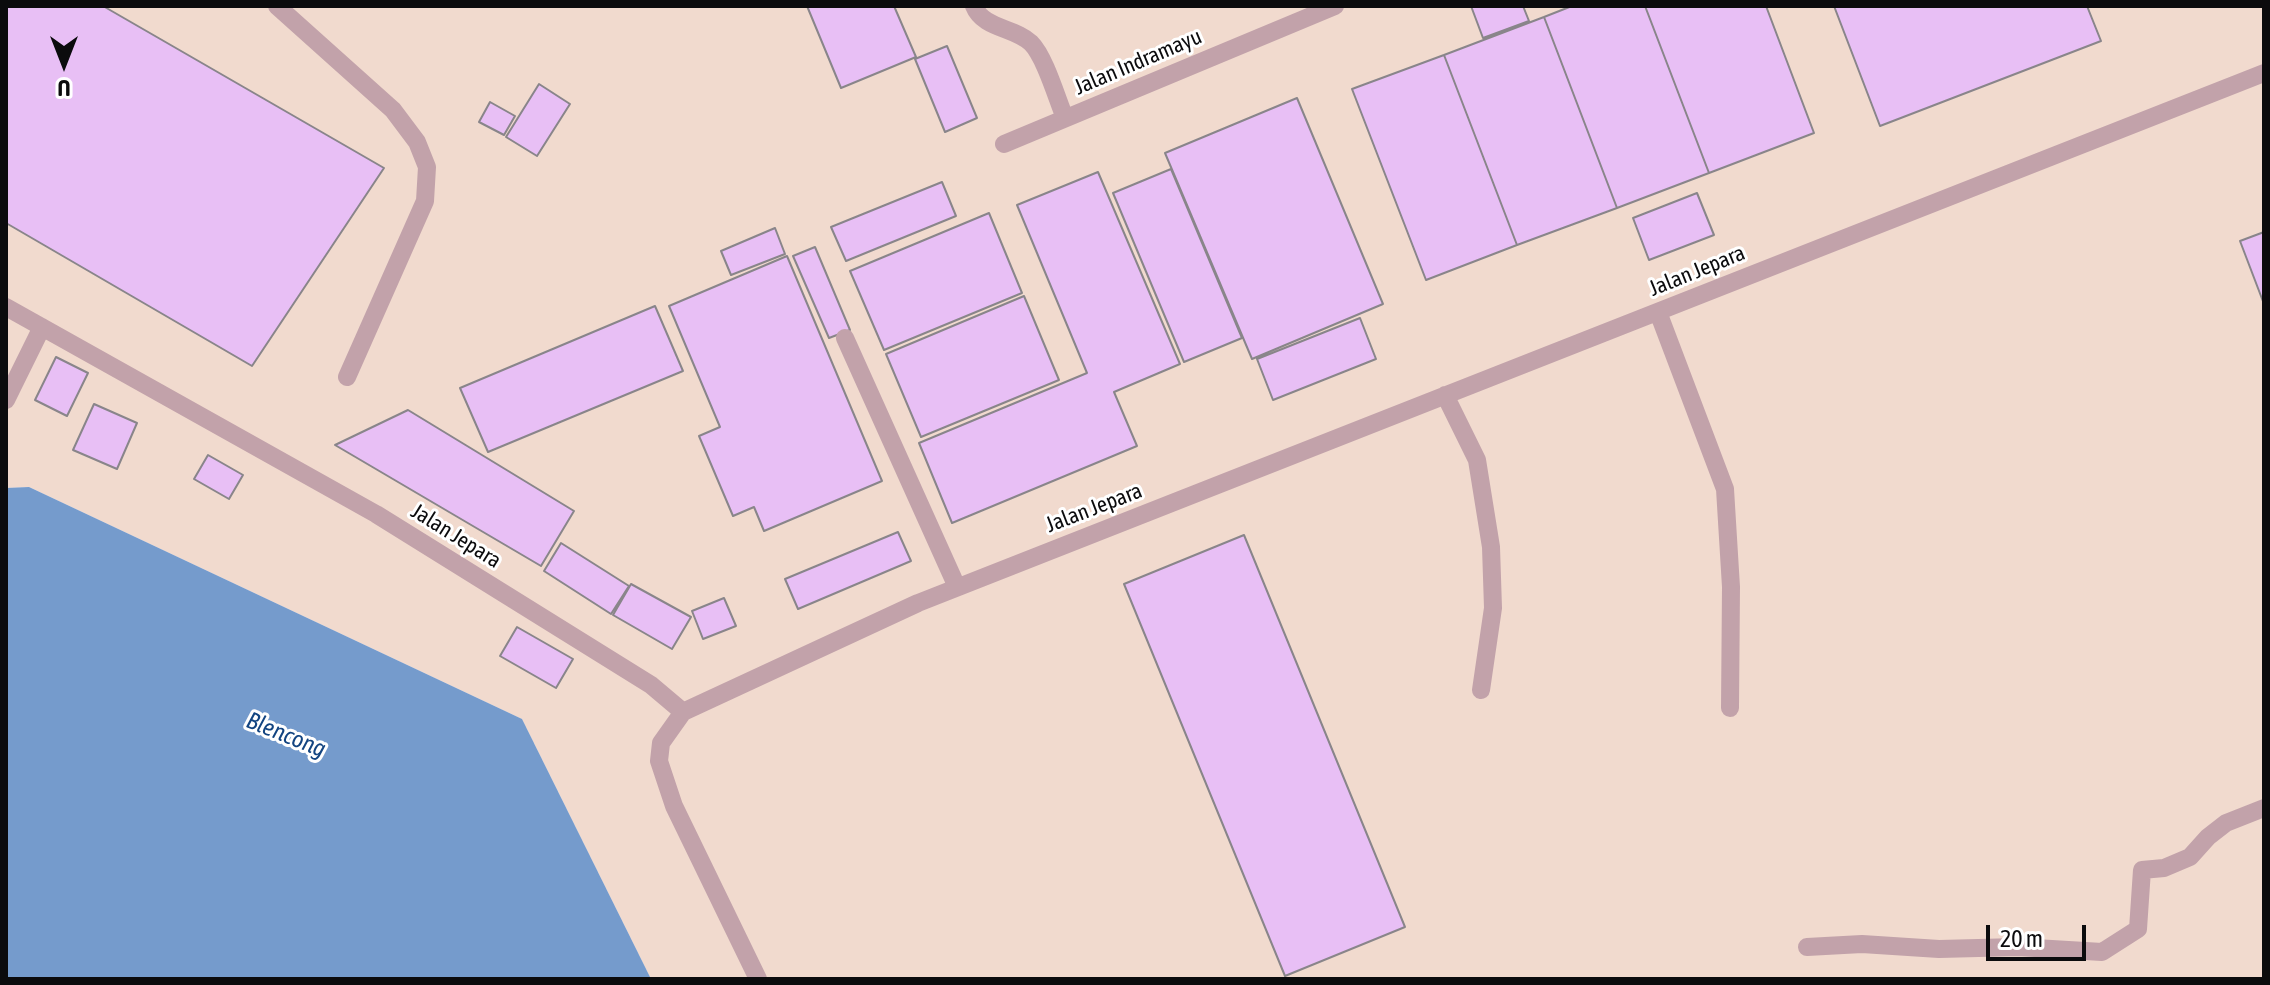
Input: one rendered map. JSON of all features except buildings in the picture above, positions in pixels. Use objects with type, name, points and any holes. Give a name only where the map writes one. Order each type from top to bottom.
[{"type":"lane","points":[[277,6],[393,110],[417,142],[427,167],[425,201],[347,377]]},
{"type":"lane","points":[[974,6],[985,21],[1021,36],[1034,47],[1065,118]]},
{"type":"lane","name":"Jalan Indramayu","points":[[1004,144],[1312,11],[1335,6]]},
{"type":"lane","name":"Jalan Jepara","points":[[6,307],[376,514],[651,685],[683,712],[957,587],[2264,73]]},
{"type":"lane","points":[[1658,312],[1725,489],[1731,587],[1730,708]]},
{"type":"lane","points":[[6,400],[42,327]]},
{"type":"lane","points":[[845,338],[957,587]]},
{"type":"lane","points":[[1445,395],[1477,460],[1491,547],[1493,608],[1481,690]]},
{"type":"lane","points":[[683,712],[661,743],[659,761],[674,806],[758,979]]},
{"type":"lane","points":[[1807,947],[1862,944],[1939,949],[2018,947],[2102,952],[2138,929],[2142,870],[2164,868],[2190,857],[2226,823],[2264,808]]},
{"type":"shaded area","points":[[6,6],[2264,6],[2264,979],[651,979],[522,719],[29,487],[6,488]]},
{"type":"water","name":"Blencong","points":[[29,487],[522,719],[651,979],[6,979],[6,488]]}]
